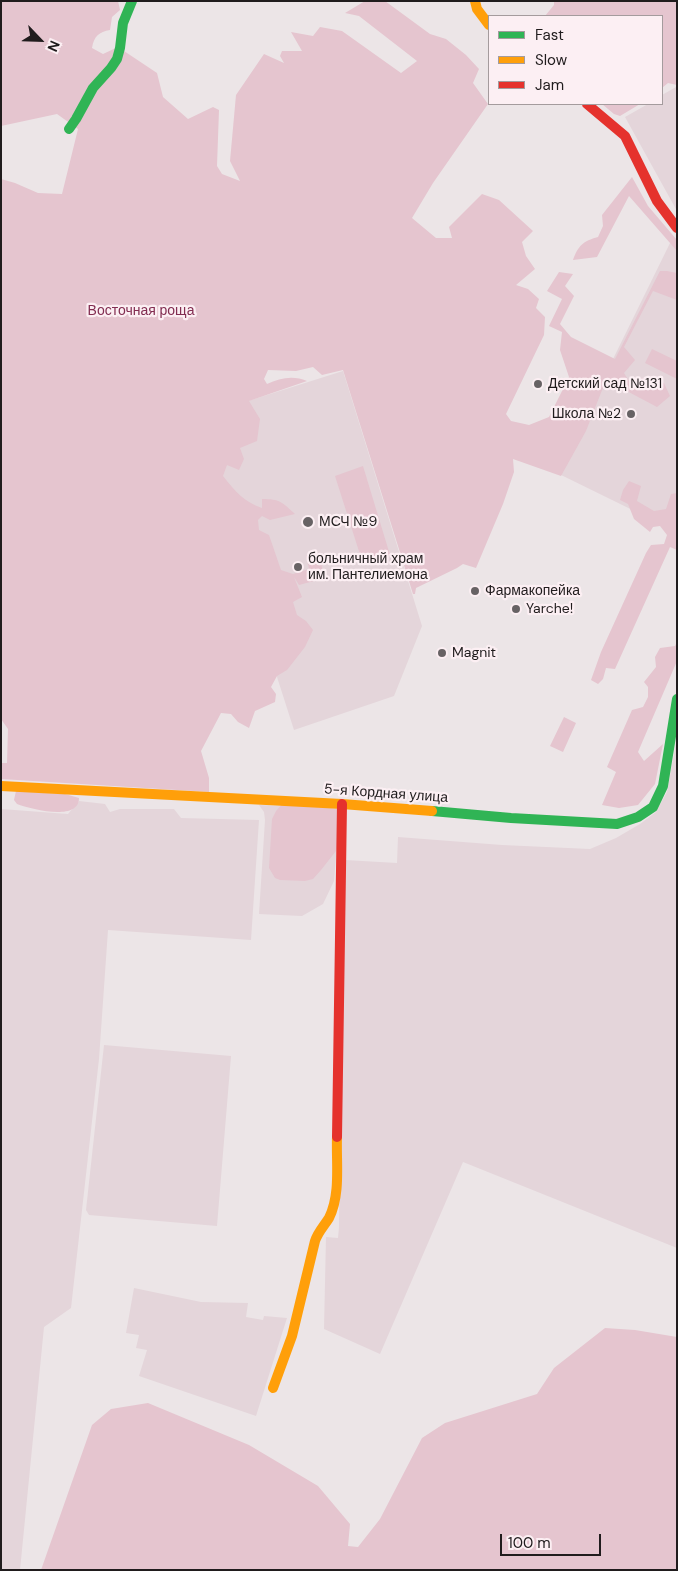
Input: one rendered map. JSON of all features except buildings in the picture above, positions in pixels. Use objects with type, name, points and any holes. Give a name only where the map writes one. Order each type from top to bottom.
[{"type":"main road","points":[[69,128],[78,119],[93,88],[112,66],[120,52],[121,30],[132,1]]},
{"type":"main road","points":[[475,1],[488,24]]},
{"type":"main road","points":[[587,105],[625,136],[657,201],[677,228]]},
{"type":"main road","name":"5-я Кордная улица","points":[[1,786],[342,804],[617,824],[638,817],[653,807],[660,793],[663,786],[677,699]]},
{"type":"main road","points":[[274,1388],[292,1336],[315,1241],[329,1217],[336,1194],[342,804]]},
{"type":"shaded area","points":[[677,87],[677,211],[625,117],[646,105],[663,105],[663,94]]},
{"type":"shaded area","name":"Школа №2","points":[[672,239],[677,245],[677,492],[661,524],[557,473]]},
{"type":"shaded area","name":"МСЧ №9","points":[[343,371],[422,626],[394,696],[294,730],[194,418]]},
{"type":"shaded area","points":[[677,738],[677,1248],[463,1162],[380,1354],[324,1329],[326,1237],[338,1238],[339,1227],[345,860],[397,863],[398,837],[590,849],[616,838],[656,812],[667,792]]},
{"type":"shaded area","points":[[79,801],[105,804],[110,812],[120,809],[174,809],[181,818],[259,820],[251,940],[108,930],[99,1059],[71,1308],[44,1327],[20,1570],[1,1570],[1,809],[68,814]]},
{"type":"shaded area","points":[[259,805],[340,809],[334,881],[323,904],[302,916],[259,914],[265,820],[264,812]]},
{"type":"shaded area","points":[[104,1045],[231,1056],[217,1226],[89,1215],[86,1210]]},
{"type":"shaded area","points":[[134,1288],[201,1302],[248,1303],[246,1317],[263,1320],[264,1316],[287,1318],[256,1416],[139,1376],[147,1350],[136,1348],[139,1335],[126,1333]]},
{"type":"green space","name":"Восточная роща","points":[[1,1],[118,1],[120,10],[112,17],[110,30],[98,35],[94,40],[92,48],[103,54],[118,47],[157,73],[163,97],[188,119],[213,107],[219,110],[217,166],[222,174],[240,181],[230,161],[236,95],[264,54],[284,63],[280,56],[282,51],[302,51],[291,32],[313,36],[320,27],[342,31],[401,73],[417,61],[359,16],[345,13],[365,1],[385,1],[430,34],[446,39],[466,55],[479,69],[473,83],[488,104],[433,183],[412,218],[436,238],[452,238],[449,227],[482,194],[499,200],[533,231],[522,242],[526,256],[535,269],[516,285],[528,289],[539,299],[536,308],[545,317],[544,335],[506,414],[511,421],[529,425],[549,417],[569,377],[560,350],[562,332],[549,326],[562,299],[547,291],[559,272],[573,274],[565,286],[574,296],[560,324],[571,337],[615,359],[660,271],[677,273],[677,300],[653,291],[624,347],[635,360],[624,373],[632,386],[641,378],[664,383],[670,396],[657,407],[606,380],[586,431],[561,476],[513,459],[514,472],[503,504],[476,568],[463,564],[416,588],[415,594],[413,594],[343,370],[322,375],[313,367],[296,371],[268,370],[264,379],[267,384],[287,378],[307,381],[249,401],[260,419],[257,441],[240,448],[244,459],[239,470],[227,465],[223,476],[250,503],[262,508],[262,499],[273,500],[284,504],[295,514],[270,520],[262,516],[258,520],[259,530],[269,535],[281,570],[293,574],[309,569],[306,555],[319,557],[325,578],[299,585],[294,577],[302,597],[293,602],[297,615],[306,621],[313,630],[305,647],[287,670],[277,676],[271,687],[276,694],[275,702],[255,711],[249,728],[238,722],[231,714],[221,713],[201,751],[209,778],[209,792],[1,779],[1,763],[7,763],[8,729],[1,719],[1,179],[38,193],[62,194],[78,129],[57,114],[1,126]]},
{"type":"green space","points":[[554,1],[677,1],[677,85],[668,83],[663,87],[663,15],[546,15],[554,5]]},
{"type":"green space","points":[[603,105],[638,105],[620,116],[614,114]]},
{"type":"green space","points":[[632,177],[648,206],[677,240],[677,251],[629,196],[597,257],[573,260],[582,245],[588,240],[598,237],[603,226],[602,215]]},
{"type":"green space","points":[[652,349],[677,361],[677,379],[645,363]]},
{"type":"green space","points":[[363,466],[390,555],[363,564],[335,476]]},
{"type":"green space","points":[[629,481],[641,486],[637,501],[654,511],[666,509],[671,494],[677,493],[677,550],[670,547],[615,669],[606,668],[603,679],[598,684],[591,680],[601,652],[646,553],[651,545],[664,544],[667,535],[660,526],[653,527],[650,532],[634,519],[628,504],[620,500],[623,490]]},
{"type":"green space","points":[[677,642],[677,661],[638,752],[644,761],[663,744],[655,784],[638,805],[619,808],[602,805],[616,772],[607,767],[632,710],[643,707],[648,697],[648,687],[644,682],[656,667],[655,657],[660,648],[675,646]]},
{"type":"green space","points":[[564,717],[576,723],[563,752],[550,746]]},
{"type":"green space","points":[[16,791],[65,794],[79,798],[77,805],[71,810],[63,812],[43,811],[17,804],[14,800]]},
{"type":"green space","points":[[283,803],[338,809],[338,844],[336,851],[313,879],[305,881],[280,880],[275,878],[269,868],[272,819]]},
{"type":"green space","points":[[605,1328],[635,1330],[677,1337],[677,1570],[41,1570],[92,1425],[111,1409],[148,1403],[249,1445],[318,1486],[350,1524],[348,1546],[358,1547],[380,1519],[422,1438],[445,1423],[537,1394],[554,1368]]},
{"type":"traffic: fast","points":[[69,129],[93,88],[117,59],[123,23],[132,1]]},
{"type":"traffic: fast","points":[[432,811],[617,824],[638,817],[653,807],[663,786],[677,699]]},
{"type":"traffic: slow","points":[[475,1],[477,9],[488,24]]},
{"type":"traffic: slow","points":[[1,786],[342,804],[432,811]]},
{"type":"traffic: slow","points":[[273,1388],[292,1336],[315,1241],[333,1209],[337,1188],[337,1137]]},
{"type":"traffic: jam","points":[[588,105],[625,136],[657,201],[677,228]]},
{"type":"traffic: jam","points":[[337,1137],[342,804]]},
{"type":"place","name":"Детский сад №131","points":[[538,384]]},
{"type":"place","name":"Школа №2","points":[[631,414]]},
{"type":"place","name":"МСЧ №9","points":[[308,522]]},
{"type":"place","name":"больничный храм им. Пантелиемона","points":[[298,567]]},
{"type":"place","name":"Фармакопейка","points":[[475,591]]},
{"type":"place","name":"Yarche!","points":[[516,609]]},
{"type":"place","name":"Magnit","points":[[442,653]]}]
